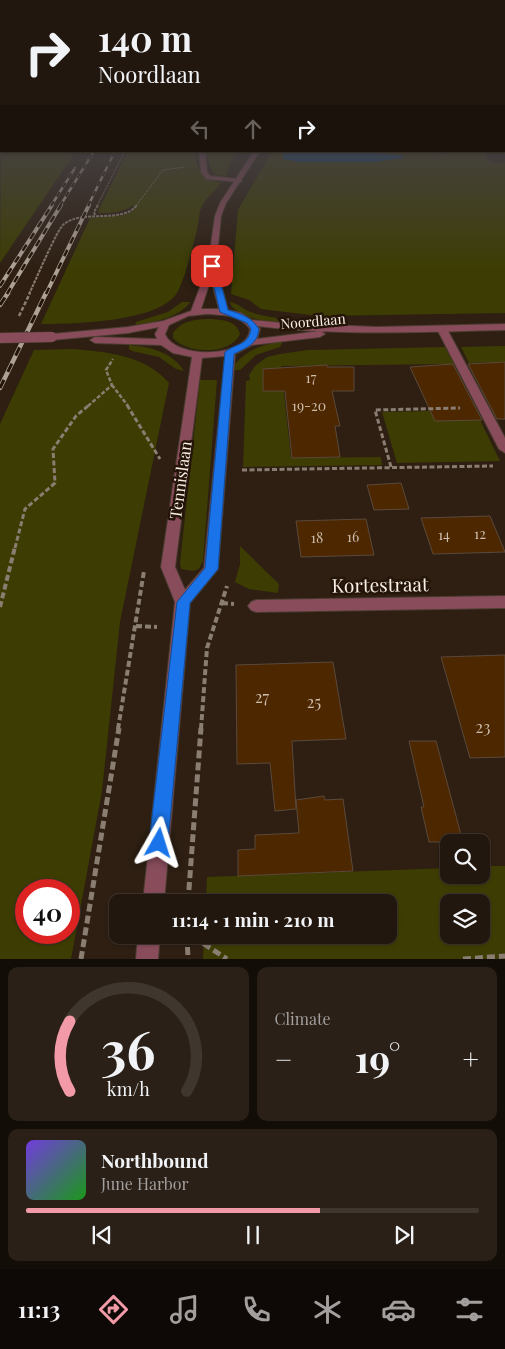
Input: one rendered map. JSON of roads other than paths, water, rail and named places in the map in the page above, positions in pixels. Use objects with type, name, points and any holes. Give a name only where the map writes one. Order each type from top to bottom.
[{"type":"street","points":[[195,312],[212,266],[218,216],[238,181]]},
{"type":"street","points":[[212,266],[224,312]]},
{"type":"street","name":"Noordlaan","points":[[52,338],[128,330],[165,323],[195,312],[224,312],[250,322],[284,326],[379,330]]},
{"type":"street","points":[[250,322],[255,329],[254,338],[250,343]]},
{"type":"street","points":[[163,342],[160,334],[165,323]]},
{"type":"street","name":"Noordlaan","points":[[0,338],[163,342],[170,349],[196,355],[230,352],[250,343],[295,336],[379,330],[505,328]]},
{"type":"street","points":[[442,329],[505,449]]},
{"type":"street","points":[[154,894],[184,602],[211,569],[230,352]]},
{"type":"street","name":"Tennislaan","points":[[184,602],[168,567],[196,355]]},
{"type":"street","name":"Kortestraat","points":[[256,606],[505,602]]},
{"type":"street","points":[[147,959],[148,944]]},
{"type":"railway","points":[[51,206],[67,181]]},
{"type":"railway","points":[[60,206],[76,181]]},
{"type":"railway","points":[[88,206],[100,181]]},
{"type":"railway","points":[[0,286],[52,205]]},
{"type":"railway","points":[[7,294],[61,205]]},
{"type":"railway","points":[[46,294],[89,205]]},
{"type":"railway","points":[[0,305],[8,293]]},
{"type":"railway","points":[[0,388],[46,293]]}]
